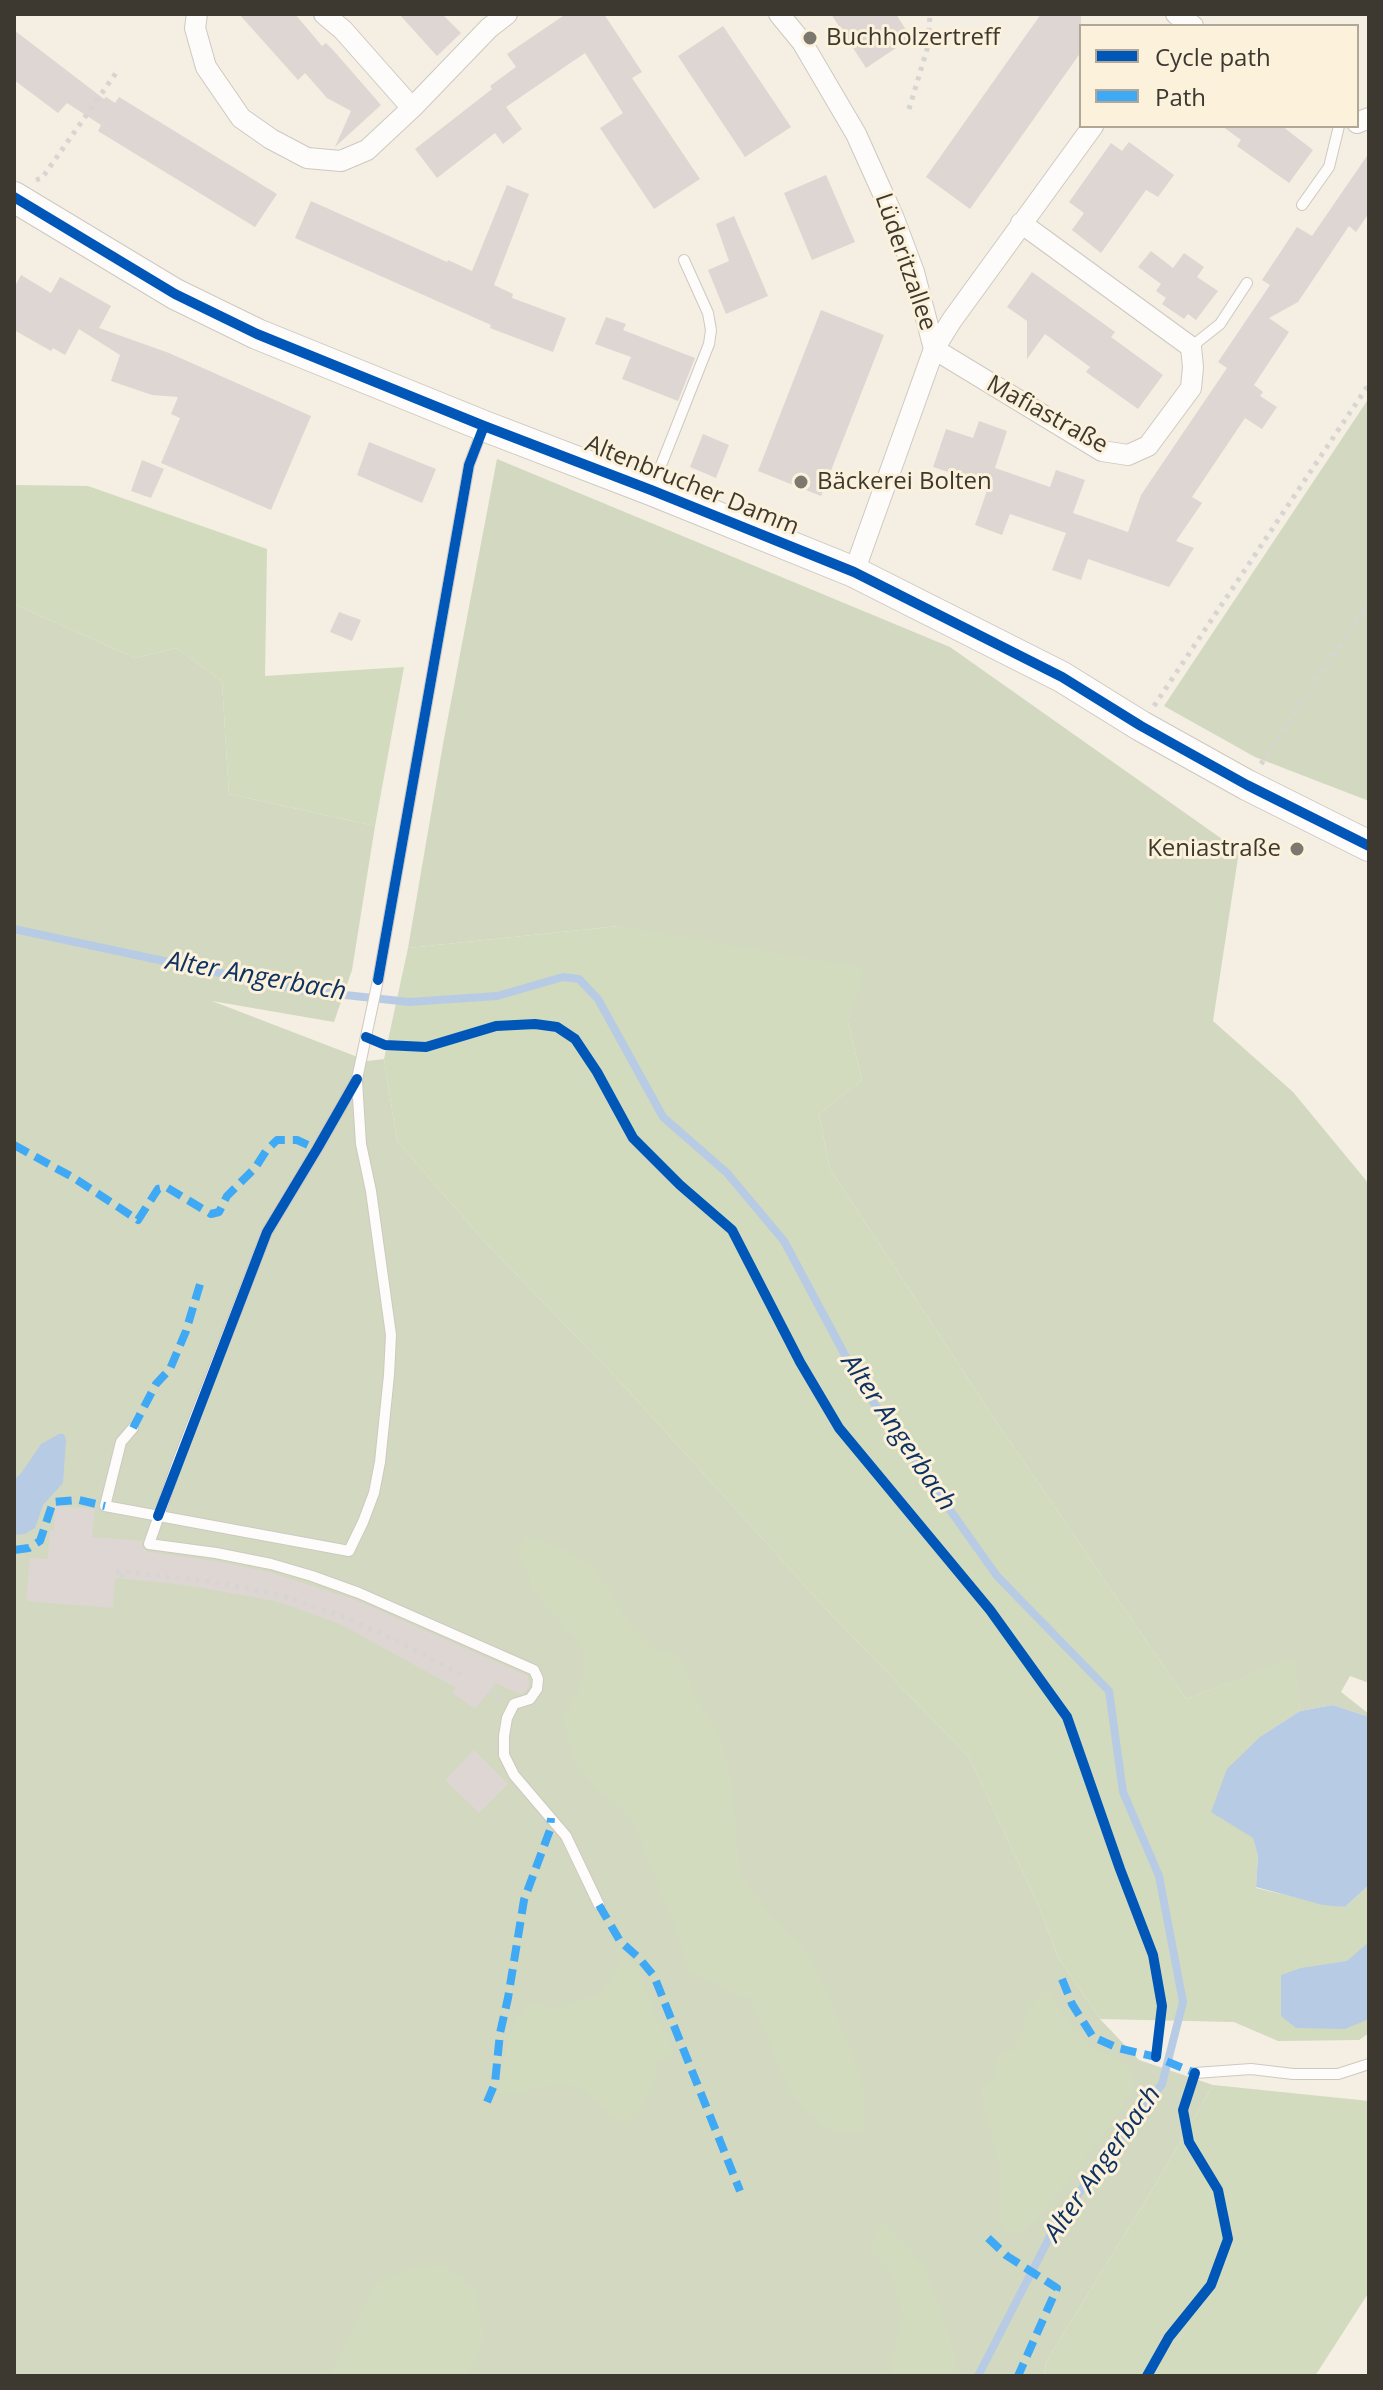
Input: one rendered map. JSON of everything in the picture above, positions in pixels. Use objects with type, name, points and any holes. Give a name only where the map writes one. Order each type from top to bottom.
[{"type":"main road","name":"Altenbrucher Damm","points":[[14,197],[175,294],[257,334],[854,572],[1062,677],[1141,726],[1247,785],[1361,840]]},
{"type":"street","points":[[197,14],[195,28],[206,67],[241,118],[271,139],[307,158],[341,161],[367,150],[412,108],[482,21],[507,14]]},
{"type":"street","points":[[324,14],[343,30],[412,108]]},
{"type":"street","name":"Lüderitzallee","points":[[779,14],[802,42],[856,134],[914,272],[934,349],[854,572]]},
{"type":"street","points":[[934,349],[1092,128]]},
{"type":"street","points":[[1021,223],[1191,347]]},
{"type":"street","name":"Mafiastraße","points":[[934,349],[1102,451],[1128,455],[1148,446],[1191,388],[1191,347]]},
{"type":"lane","points":[[1302,205],[1329,167],[1339,128]]},
{"type":"lane","points":[[651,490],[709,344],[711,330],[708,313],[684,260]]},
{"type":"lane","points":[[1191,347],[1220,324],[1247,283]]},
{"type":"lane","points":[[133,1428],[121,1442],[105,1506],[349,1551],[374,1493],[380,1462],[391,1335],[371,1191],[361,1144],[357,1079],[378,980],[469,465],[484,426]]},
{"type":"lane","points":[[357,1079],[267,1232],[149,1544],[216,1553],[312,1576],[359,1593],[534,1670],[538,1679],[537,1689],[530,1699],[514,1704],[507,1718],[504,1755],[514,1775],[566,1836],[599,1905]]},
{"type":"lane","points":[[1195,2073],[1251,2069],[1293,2074],[1338,2074],[1369,2064]]},
{"type":"path","points":[[909,109],[928,46],[930,14]]},
{"type":"path","points":[[42,178],[116,73]]},
{"type":"path","points":[[1141,726],[1369,384]]},
{"type":"path","points":[[1247,785],[1369,602]]},
{"type":"path","points":[[120,1571],[208,1581],[280,1595],[347,1618],[464,1676]]},
{"type":"green space","points":[[1369,398],[1369,801],[1255,757],[1164,706]]},
{"type":"green space","points":[[497,459],[950,647],[1239,851],[1213,1021],[1293,1092],[1369,1184],[1369,1683],[1350,1676],[1341,1692],[1369,1717],[1333,1705],[1300,1711],[1294,1658],[1186,1699],[998,1424],[830,1169],[819,1114],[862,1080],[848,1022],[619,926],[408,948]]},
{"type":"green space","points":[[14,485],[88,486],[267,549],[265,676],[404,667],[375,826],[229,794],[222,681],[176,648],[135,658],[14,604]]},
{"type":"green space","points":[[14,604],[135,658],[176,648],[222,681],[229,794],[375,826],[352,970],[334,1022],[212,1001],[368,1061],[384,1059],[397,1141],[486,1243],[628,1390],[827,1610],[969,1757],[1039,1907],[1058,1957],[1100,2019],[1139,2060],[1213,2085],[1046,2362],[1044,2376],[14,2376]]},
{"type":"green space","points":[[619,926],[864,968],[848,1022],[862,1080],[819,1114],[830,1169],[998,1424],[1186,1699],[1295,1657],[1300,1711],[1261,1736],[1253,1837],[1258,1856],[1256,1888],[1345,1907],[1369,1885],[1369,2033],[1359,2040],[1278,2041],[1234,2022],[1100,2019],[1058,1957],[1039,1907],[969,1757],[827,1610],[628,1390],[486,1243],[397,1141],[384,1059],[408,948]]},
{"type":"green space","points":[[526,1537],[563,1549],[595,1569],[630,1623],[654,1649],[681,1659],[697,1700],[716,1728],[729,1770],[741,1877],[766,1909],[804,1947],[830,2000],[855,2061],[866,2101],[862,2133],[827,2130],[794,2099],[750,1999],[688,1970],[678,1934],[637,1832],[628,1816],[594,1787],[577,1766],[564,1718],[584,1680],[583,1650],[532,1588],[517,1551]]},
{"type":"green space","points":[[624,1956],[638,1967],[655,2016],[668,2035],[674,2054],[652,2062],[660,2073],[629,2123],[614,2117],[582,2088],[561,2083],[497,2094],[507,2040],[527,2006],[542,2006],[551,2011],[601,1993]]},
{"type":"green space","points":[[1047,1988],[1076,2032],[1094,2048],[1125,2063],[1135,2085],[1110,2126],[1047,2208],[1024,2231],[1006,2234],[999,2222],[999,2161],[984,2109],[982,2089],[996,2074],[999,2056],[1012,2050],[1022,2036],[1023,2021]]},
{"type":"green space","points":[[1213,2085],[1369,2101],[1369,2292],[1315,2376],[1044,2376],[1046,2362]]},
{"type":"green space","points":[[882,2220],[924,2266],[955,2353],[954,2376],[895,2376],[889,2363],[904,2316],[890,2272],[869,2252]]},
{"type":"green space","points":[[444,2265],[475,2289],[484,2338],[466,2376],[327,2376],[376,2283],[412,2268]]},
{"type":"water","points":[[64,1434],[66,1440],[63,1483],[43,1505],[35,1528],[25,1534],[14,1535],[14,1480],[41,1444]]},
{"type":"water","points":[[1333,1705],[1369,1717],[1369,1885],[1345,1907],[1323,1905],[1256,1887],[1258,1856],[1253,1838],[1211,1812],[1227,1769],[1261,1736],[1300,1711]]},
{"type":"water","points":[[1369,1942],[1369,2019],[1345,2029],[1296,2028],[1281,2016],[1281,1975],[1301,1968],[1347,1961]]},
{"type":"building","points":[[239,14],[295,14],[322,46],[326,43],[333,50],[381,105],[335,147],[351,111],[327,98],[305,73],[298,80]]},
{"type":"building","points":[[399,14],[442,14],[461,33],[437,56]]},
{"type":"building","points":[[566,14],[604,14],[642,72],[632,78],[700,179],[654,209],[600,128],[623,113],[585,53],[506,107],[522,129],[503,144],[495,133],[437,178],[415,149],[516,67],[507,54]]},
{"type":"building","points":[[831,14],[896,14],[911,38],[866,68]]},
{"type":"building","points":[[1041,14],[1081,14],[1079,55],[970,209],[926,177]]},
{"type":"building","points":[[723,26],[791,127],[745,157],[678,56]]},
{"type":"building","points":[[14,30],[104,99],[106,97],[115,103],[119,97],[277,194],[255,227],[98,131],[101,125],[67,103],[58,113],[14,80]]},
{"type":"building","points":[[1225,128],[1285,128],[1313,150],[1289,183],[1237,146],[1241,140]]},
{"type":"building","points":[[1129,142],[1174,175],[1158,197],[1146,190],[1101,253],[1072,230],[1084,213],[1069,202],[1111,143],[1122,151]]},
{"type":"building","points":[[1369,153],[1369,213],[1356,232],[1349,226],[1298,302],[1269,318],[1289,332],[1254,385],[1263,392],[1260,396],[1277,407],[1262,429],[1245,418],[1192,497],[1202,503],[1176,541],[1194,548],[1169,587],[1088,559],[1081,580],[1052,570],[1066,533],[1010,514],[1002,535],[975,525],[989,485],[933,467],[946,429],[973,438],[979,421],[1007,431],[994,471],[995,468],[1050,487],[1056,470],[1085,480],[1073,513],[1128,532],[1141,495],[1227,368],[1218,362],[1270,285],[1262,280],[1297,227],[1312,236]]},
{"type":"building","points":[[826,175],[855,242],[812,260],[784,193]]},
{"type":"building","points":[[507,185],[529,194],[494,285],[513,294],[512,298],[566,318],[553,352],[490,328],[491,325],[295,238],[311,201],[472,271]]},
{"type":"building","points":[[734,216],[768,296],[726,314],[708,270],[729,261],[716,224]]},
{"type":"building","points":[[1151,251],[1173,268],[1184,253],[1204,267],[1197,277],[1218,291],[1196,320],[1188,314],[1184,319],[1162,304],[1166,298],[1156,291],[1161,284],[1138,267]]},
{"type":"building","points":[[1032,272],[1115,332],[1111,337],[1163,375],[1138,409],[1086,372],[1090,367],[1045,334],[1027,359],[1027,321],[1007,307]]},
{"type":"building","points":[[21,275],[51,293],[60,277],[111,306],[99,328],[169,353],[311,416],[271,510],[161,463],[180,418],[171,414],[178,397],[152,395],[111,381],[120,355],[79,329],[65,355],[53,348],[51,351],[14,330],[14,288]]},
{"type":"building","points":[[821,310],[884,335],[821,496],[758,471]]},
{"type":"building","points":[[606,317],[626,324],[623,330],[695,358],[678,401],[622,379],[631,357],[595,344]]},
{"type":"building","points":[[703,434],[729,445],[716,478],[690,467]]},
{"type":"building","points":[[369,442],[436,469],[422,503],[357,475]]},
{"type":"building","points":[[142,460],[164,469],[151,498],[131,491]]},
{"type":"building","points":[[339,612],[361,620],[352,641],[330,632]]},
{"type":"building","points":[[55,1506],[95,1509],[92,1537],[142,1541],[142,1547],[148,1552],[269,1572],[356,1600],[528,1676],[529,1686],[520,1694],[496,1683],[475,1709],[452,1693],[456,1688],[340,1624],[279,1602],[186,1585],[115,1578],[113,1608],[26,1601],[30,1558],[48,1559]]},
{"type":"building","points":[[474,1750],[508,1784],[479,1813],[445,1780]]},
{"type":"waterway","name":"Alter Angerbach","points":[[14,929],[300,990],[409,1002],[497,996],[563,977],[579,979],[598,999],[663,1117],[727,1173],[784,1241],[861,1385],[997,1576],[1109,1691],[1123,1792],[1159,1876],[1183,2002],[1162,2084],[1059,2219],[978,2376]]},
{"type":"marked path","points":[[14,1145],[74,1178],[138,1220],[158,1189],[166,1187],[211,1214],[219,1212],[227,1196],[277,1140],[297,1140],[317,1149]]},
{"type":"marked path","points":[[133,1428],[156,1384],[170,1369],[186,1331],[201,1281]]},
{"type":"marked path","points":[[14,1550],[29,1548],[40,1541],[53,1502],[79,1500],[105,1506]]},
{"type":"marked path","points":[[487,2102],[495,2083],[500,2033],[524,1900],[550,1830],[551,1818]]},
{"type":"marked path","points":[[599,1905],[620,1941],[654,1976],[740,2191]]},
{"type":"marked path","points":[[1062,1979],[1072,2004],[1093,2037],[1118,2048],[1156,2057],[1195,2073],[1193,2078]]},
{"type":"marked path","points":[[988,2238],[1007,2256],[1057,2288],[1018,2376]]},
{"type":"cycle path","points":[[14,197],[175,294],[257,334],[854,572],[1062,677],[1141,726],[1247,785],[1369,846]]},
{"type":"cycle path","points":[[378,980],[469,465],[484,426]]},
{"type":"cycle path","points":[[366,1037],[385,1045],[426,1047],[496,1026],[535,1024],[557,1027],[575,1039],[633,1138],[680,1185],[732,1230],[800,1362],[839,1428],[990,1610],[1067,1717],[1153,1955],[1162,2006],[1156,2057]]},
{"type":"cycle path","points":[[158,1516],[267,1232],[357,1079]]},
{"type":"cycle path","points":[[1147,2376],[1169,2337],[1211,2285],[1228,2239],[1218,2190],[1189,2142],[1183,2110],[1195,2073]]},
{"type":"place","name":"Buchholzertreff","points":[[810,38]]},
{"type":"place","name":"Bäckerei Bolten","points":[[801,482]]},
{"type":"place","name":"Keniastraße","points":[[1297,849]]}]
